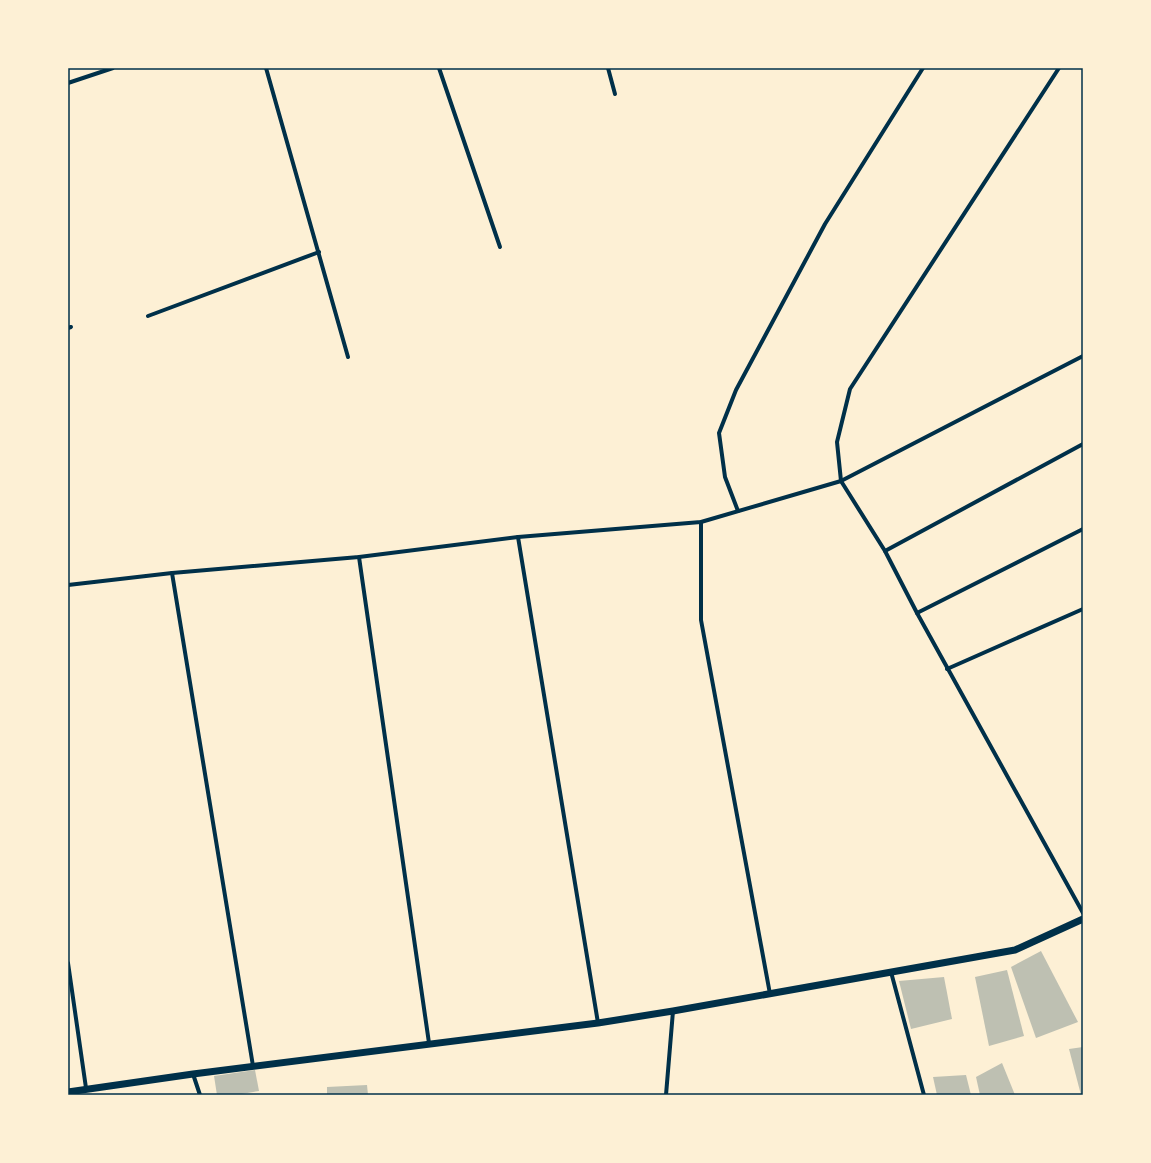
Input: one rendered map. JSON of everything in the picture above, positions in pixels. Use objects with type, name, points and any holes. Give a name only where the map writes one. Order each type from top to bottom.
[{"type":"street","points":[[68,82],[101,70],[113,68]]},
{"type":"street","points":[[266,68],[348,357]]},
{"type":"street","points":[[439,68],[500,247]]},
{"type":"street","points":[[608,68],[615,94]]},
{"type":"street","points":[[738,511],[725,477],[719,433],[734,397],[825,224],[923,68]]},
{"type":"street","points":[[1060,68],[850,389],[837,442],[841,481],[885,551],[916,614],[1083,912]]},
{"type":"street","points":[[148,316],[319,252]]},
{"type":"street","points":[[68,585],[172,573],[359,556],[518,537],[701,522],[841,481],[1083,356]]},
{"type":"street","points":[[885,551],[1083,444]]},
{"type":"street","points":[[701,522],[702,620],[770,994]]},
{"type":"street","points":[[916,614],[1083,529]]},
{"type":"street","points":[[518,537],[598,1022]]},
{"type":"street","points":[[359,556],[429,1043]]},
{"type":"street","points":[[172,573],[253,1066]]},
{"type":"street","points":[[947,669],[1083,609]]},
{"type":"street","points":[[68,1092],[86,1088],[673,1011],[1015,950],[1083,919]]},
{"type":"street","points":[[68,963],[86,1088]]},
{"type":"street","points":[[891,972],[924,1095]]},
{"type":"street","points":[[666,1095],[673,1011]]},
{"type":"street","points":[[193,1074],[200,1095]]},
{"type":"building","points":[[1041,951],[1078,1022],[1036,1038],[1011,967]]},
{"type":"building","points":[[1007,970],[1024,1036],[989,1046],[975,977]]},
{"type":"building","points":[[944,977],[952,1019],[911,1029],[899,981]]},
{"type":"building","points":[[1083,1047],[1083,1095],[1081,1095],[1069,1049]]},
{"type":"building","points":[[1002,1063],[1015,1095],[980,1095],[976,1077]]},
{"type":"building","points":[[255,1070],[259,1091],[236,1095],[217,1095],[214,1076]]},
{"type":"building","points":[[966,1075],[971,1095],[937,1095],[933,1077]]},
{"type":"building","points":[[367,1085],[368,1095],[327,1095],[327,1087]]}]
